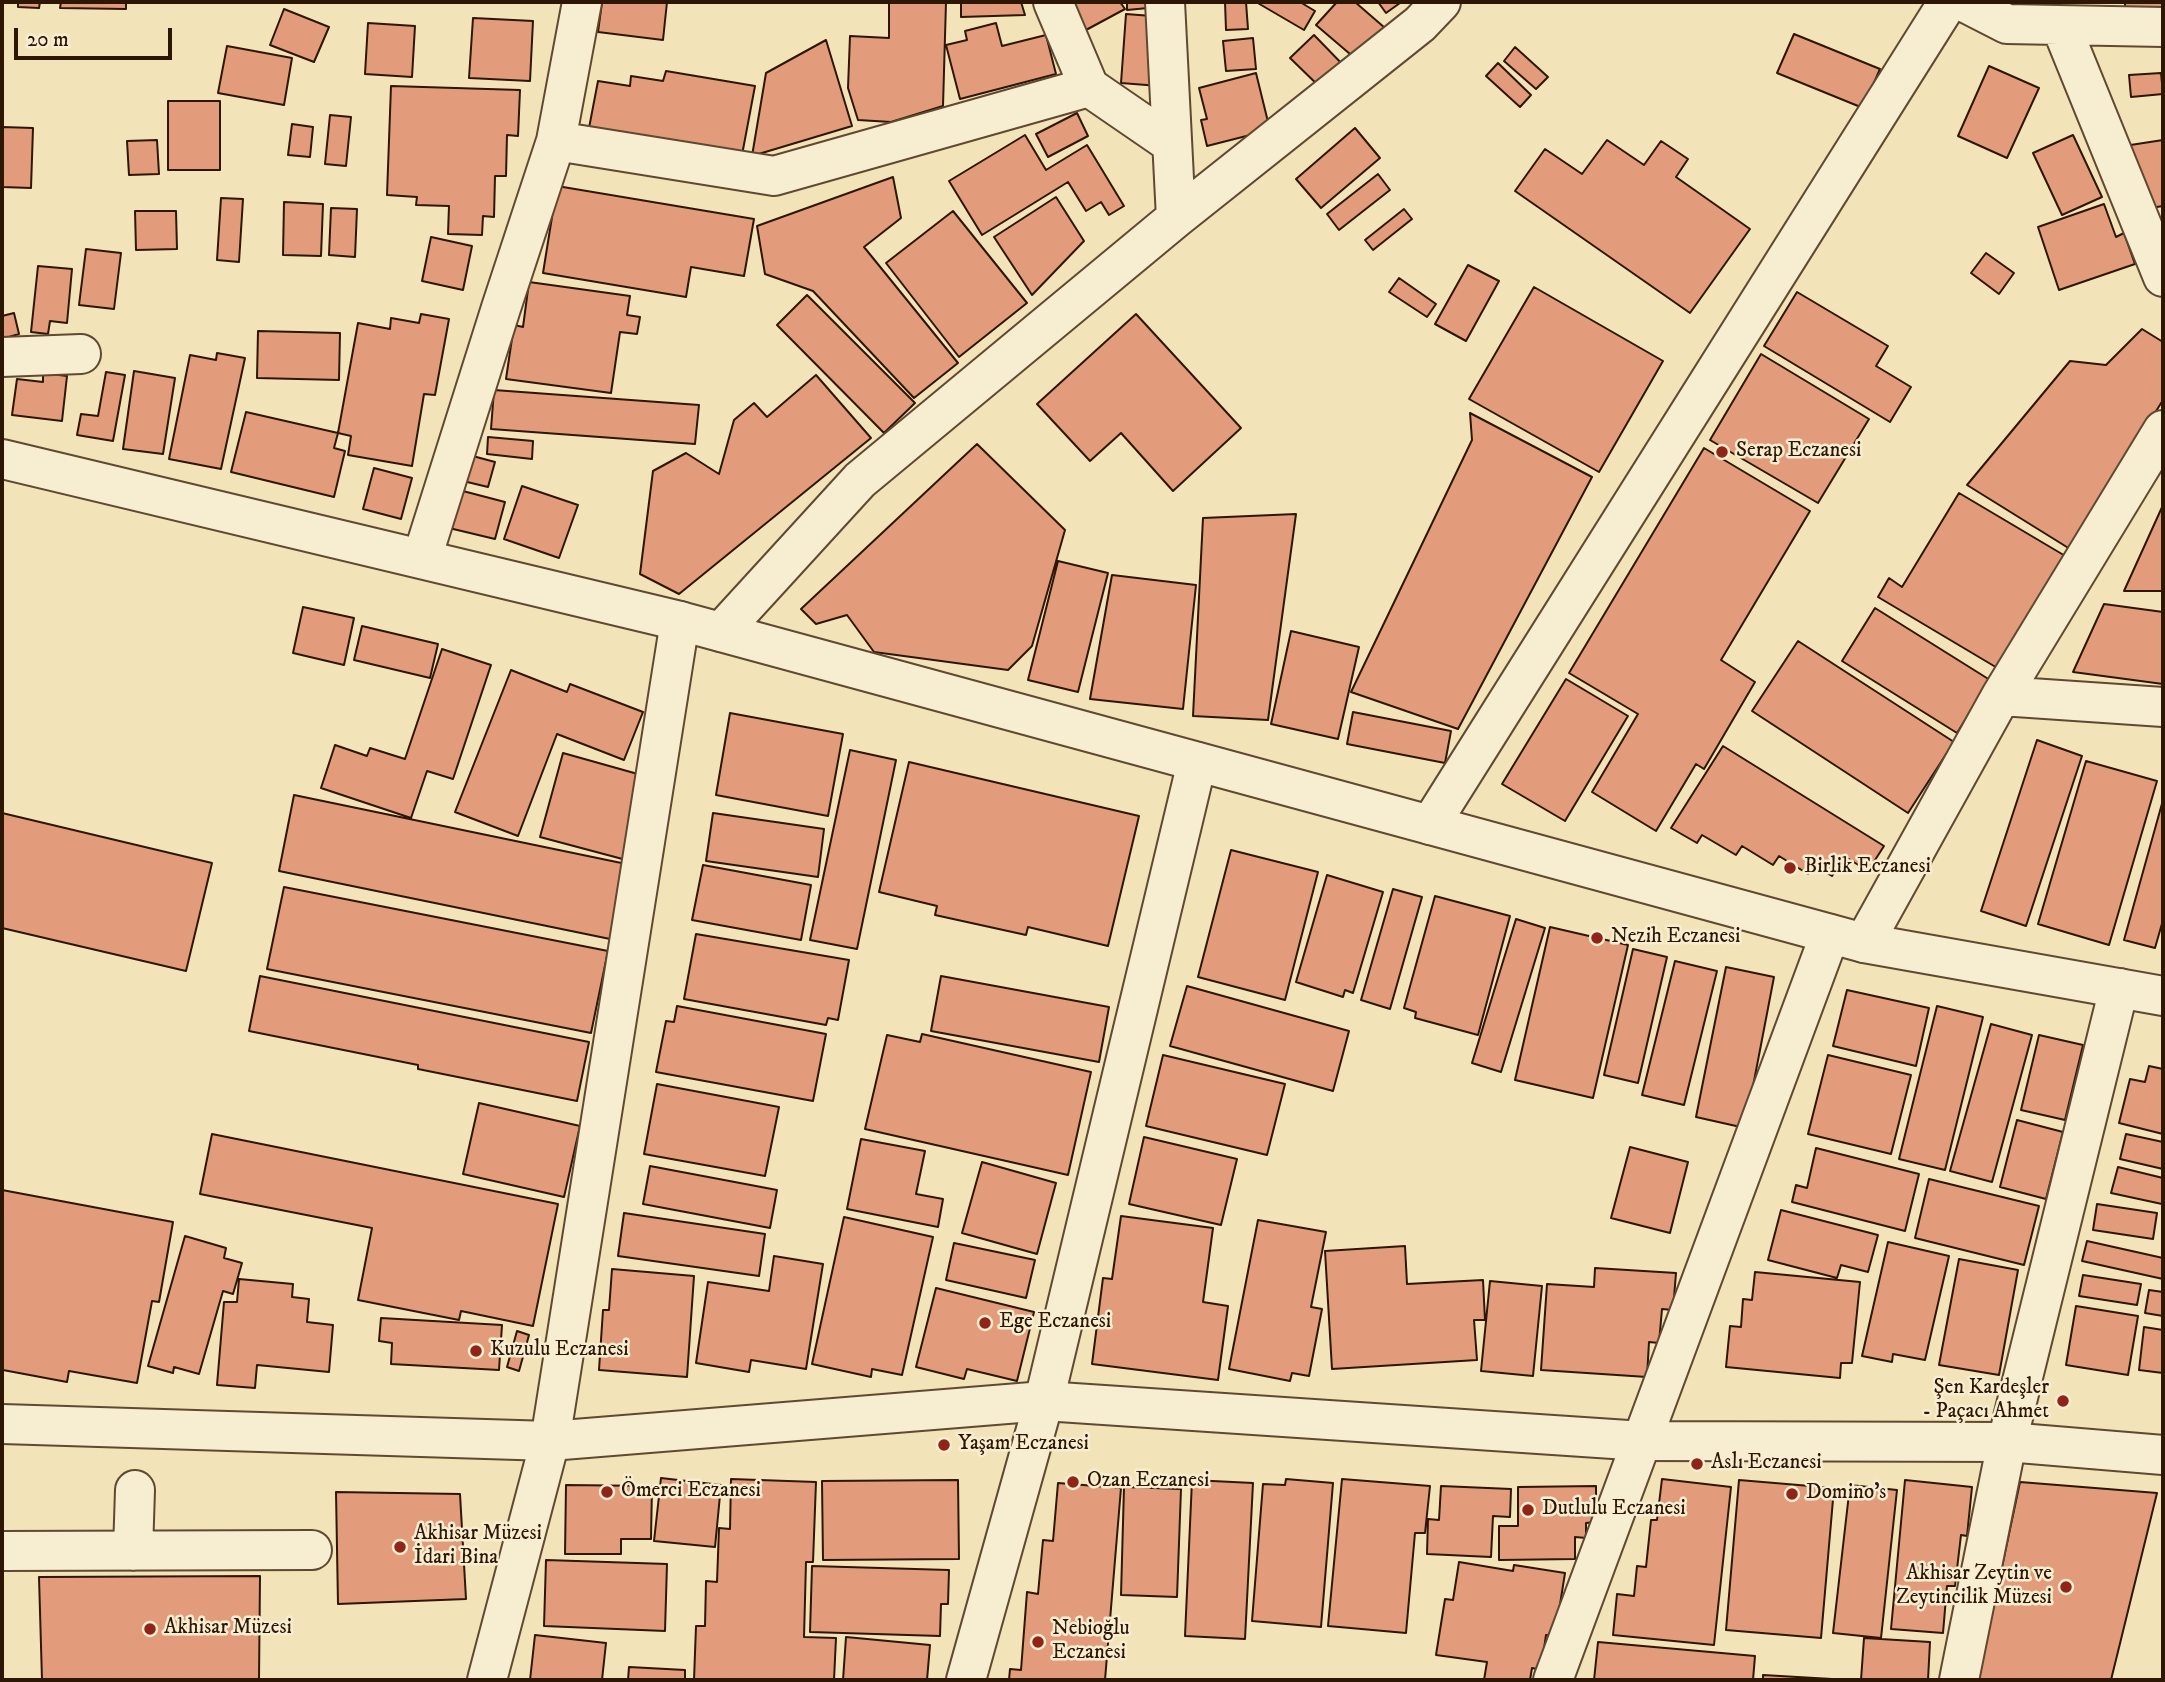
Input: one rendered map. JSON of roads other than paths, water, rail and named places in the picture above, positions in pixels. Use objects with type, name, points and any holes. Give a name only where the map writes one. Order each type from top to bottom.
[{"type":"street","points":[[422,558],[556,141],[582,2]]},
{"type":"street","points":[[1053,2],[1089,87],[1172,144]]},
{"type":"street","points":[[1166,2],[1176,218]]},
{"type":"street","points":[[721,632],[860,480],[1176,218],[1420,24],[1441,2]]},
{"type":"street","points":[[1430,825],[1948,2]]},
{"type":"street","points":[[1964,2],[2007,24],[2163,27]]},
{"type":"street","points":[[2061,26],[2163,276]]},
{"type":"street","points":[[556,141],[774,176],[1089,87]]},
{"type":"street","points":[[2,358],[81,354]]},
{"type":"street","points":[[1553,1680],[1643,1441],[1847,938],[2001,695],[2163,430]]},
{"type":"street","points":[[2,459],[680,621],[1847,938],[2163,996]]},
{"type":"street","points":[[487,1680],[550,1441],[680,621]]},
{"type":"street","points":[[2001,695],[2163,707]]},
{"type":"street","points":[[966,1680],[1044,1401],[1197,762]]},
{"type":"street","points":[[1959,1680],[2007,1442],[2119,988]]},
{"type":"street","points":[[2,1424],[550,1441],[1044,1401],[1643,1441],[2007,1442],[2163,1455]]},
{"type":"street","points":[[133,1551],[135,1490]]},
{"type":"street","points":[[2,1551],[312,1550]]},
{"type":"place","name":"Serap Eczanesi","points":[[1722,452]]},
{"type":"place","name":"Birlik Eczanesi","points":[[1790,868]]},
{"type":"place","name":"Nezih Eczanesi","points":[[1597,938]]},
{"type":"place","name":"Ege Eczanesi","points":[[985,1323]]},
{"type":"place","name":"Kuzulu Eczanesi","points":[[476,1351]]},
{"type":"place","name":"Şen Kardeşler - Paçacı Ahmet","points":[[2063,1401]]},
{"type":"place","name":"Yaşam Eczanesi","points":[[944,1445]]},
{"type":"place","name":"Aslı Eczanesi","points":[[1697,1464]]},
{"type":"place","name":"Ozan Eczanesi","points":[[1073,1482]]},
{"type":"place","name":"Ömerci Eczanesi","points":[[607,1492]]},
{"type":"place","name":"Domino's","points":[[1792,1494]]},
{"type":"place","name":"Dutlulu Eczanesi","points":[[1528,1510]]},
{"type":"place","name":"Akhisar Müzesi İdari Bina","points":[[400,1547]]},
{"type":"place","name":"Akhisar Zeytin ve Zeytincilik Müzesi","points":[[2066,1587]]},
{"type":"place","name":"Akhisar Müzesi","points":[[150,1629]]},
{"type":"place","name":"Nebioğlu Eczanesi","points":[[1038,1642]]}]
